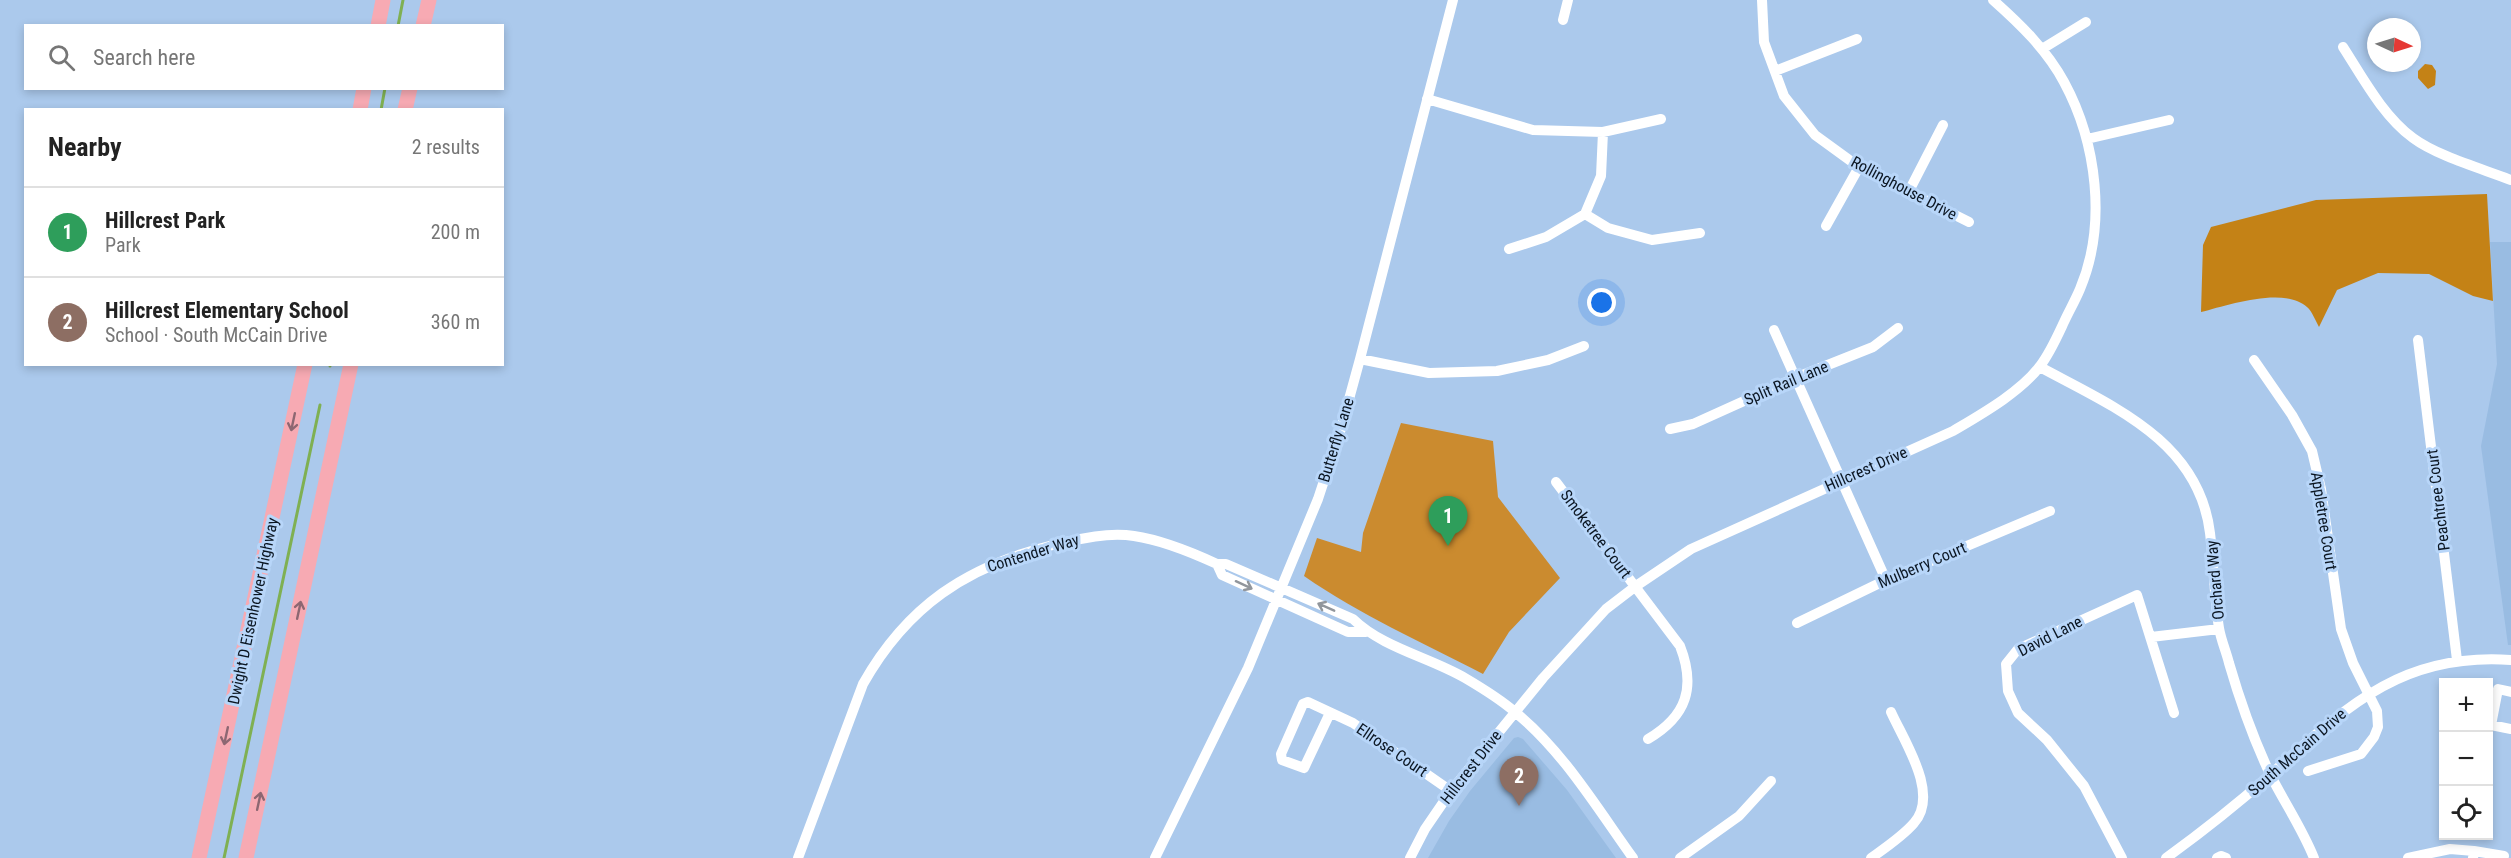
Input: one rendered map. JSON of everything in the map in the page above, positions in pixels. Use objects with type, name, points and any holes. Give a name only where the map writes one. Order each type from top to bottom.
[{"type":"highway","points":[[378,24],[383,0]]},
{"type":"highway","points":[[423,24],[429,0]]},
{"type":"highway","points":[[360,108],[364,90]]},
{"type":"highway","points":[[405,108],[410,90]]},
{"type":"highway","name":"Dwight D Eisenhower Highway","points":[[200,858],[305,366]]},
{"type":"highway","points":[[246,858],[351,366]]},
{"type":"street","name":"Butterfly Lane","points":[[1155,858],[1248,668],[1318,499],[1340,432],[1360,359],[1453,0]]},
{"type":"street","points":[[1563,20],[1568,0]]},
{"type":"street","name":"Rollinghouse Drive","points":[[1762,0],[1764,42],[1784,96],[1815,135],[1859,167],[1969,222]]},
{"type":"street","name":"Hillcrest Drive","points":[[1410,858],[1425,828],[1451,791],[1566,651],[1606,609],[1691,549],[1953,431],[1989,410],[2040,367],[2081,288],[2092,245],[2096,207],[2087,139],[2064,82],[2042,49],[1993,0]]},
{"type":"street","points":[[2042,49],[2086,22]]},
{"type":"street","points":[[1775,71],[1857,39]]},
{"type":"street","points":[[2343,47],[2380,103],[2414,139],[2511,180]]},
{"type":"street","points":[[1427,99],[1533,130],[1603,132],[1661,119]]},
{"type":"street","points":[[2087,139],[2169,120]]},
{"type":"street","points":[[1908,193],[1943,125]]},
{"type":"street","points":[[1509,249],[1546,237],[1586,214],[1601,176],[1603,132]]},
{"type":"street","points":[[1826,226],[1859,167]]},
{"type":"street","points":[[1586,214],[1608,228],[1652,240],[1700,233]]},
{"type":"street","name":"Split Rail Lane","points":[[1670,429],[1693,424],[1795,378],[1873,347],[1898,328]]},
{"type":"street","points":[[1774,330],[1886,580]]},
{"type":"street","name":"Peachtree Court","points":[[2418,340],[2457,660]]},
{"type":"street","points":[[1360,359],[1429,373],[1497,371],[1548,360],[1584,346]]},
{"type":"street","name":"Appletree Court","points":[[2254,360],[2292,415],[2312,451],[2321,489],[2341,629],[2353,663],[2378,711],[2378,727],[2368,747],[2361,754],[2308,771]]},
{"type":"street","name":"Orchard Way","points":[[2040,367],[2159,437],[2181,459],[2194,478],[2203,499],[2210,531],[2219,629],[2241,703],[2270,775],[2304,833],[2314,858]]},
{"type":"street","name":"Smoketree Court","points":[[1556,482],[1680,646],[1689,678],[1685,700],[1670,724],[1648,739]]},
{"type":"street","name":"Mulberry Court","points":[[1797,623],[1886,580],[2050,511]]},
{"type":"street","name":"Contender Way","points":[[798,858],[863,684],[875,663],[899,631],[921,609],[947,588],[978,570],[1005,558],[1080,538],[1105,535],[1134,536],[1161,542],[1217,564],[1226,564],[1282,588]]},
{"type":"street","name":"Contender Way","points":[[1217,564],[1222,575],[1277,601]]},
{"type":"street","points":[[1282,588],[1353,619],[1366,632],[1464,678],[1515,711],[1564,763],[1633,858]]},
{"type":"street","name":"David Lane","points":[[2122,858],[2084,786],[2047,740],[2018,713],[2008,691],[2006,664],[2018,648],[2138,595],[2174,713]]},
{"type":"street","points":[[1277,601],[1348,632],[1366,632]]},
{"type":"street","points":[[2151,637],[2219,629]]},
{"type":"street","name":"South McCain Drive","points":[[2166,858],[2212,825],[2317,731],[2369,693],[2411,672],[2457,660],[2511,660]]},
{"type":"street","points":[[2511,692],[2498,689],[2491,725],[2511,729]]},
{"type":"street","name":"Ellrose Court","points":[[1330,713],[1304,768],[1282,760],[1281,754],[1303,704],[1308,702],[1353,723],[1451,791]]},
{"type":"street","points":[[1875,857],[1916,822],[1924,801],[1923,782],[1891,712]]},
{"type":"street","points":[[1680,858],[1739,816],[1771,781]]},
{"type":"street","points":[[2408,858],[2450,849],[2474,854],[2504,856],[2503,858]]},
{"type":"street","points":[[2217,858],[2222,856],[2226,858]]},
{"type":"shaded area","points":[[2425,64],[2432,65],[2436,71],[2435,85],[2428,89],[2418,78]]},
{"type":"shaded area","points":[[2487,194],[2493,301],[2473,296],[2429,274],[2378,273],[2337,290],[2319,327],[2307,307],[2285,298],[2256,299],[2201,312],[2203,245],[2211,227],[2316,200]]},
{"type":"shaded area","points":[[2490,242],[2511,242],[2511,645],[2508,645],[2481,446],[2497,364]]},
{"type":"shaded area","points":[[1401,423],[1493,441],[1498,497],[1560,578],[1509,632],[1483,674],[1369,616],[1304,576],[1317,538],[1361,552],[1363,533]]},
{"type":"shaded area","points":[[1514,738],[1523,739],[1567,790],[1616,858],[1428,858],[1449,821],[1470,791]]},
{"type":"waterway","points":[[398,24],[403,0]]},
{"type":"waterway","points":[[381,108],[385,90]]},
{"type":"waterway","points":[[224,858],[320,405]]},
{"type":"place","name":"Hillcrest Park","points":[[1448,546]]},
{"type":"place","name":"Hillcrest Elementary School","points":[[1519,806]]}]
